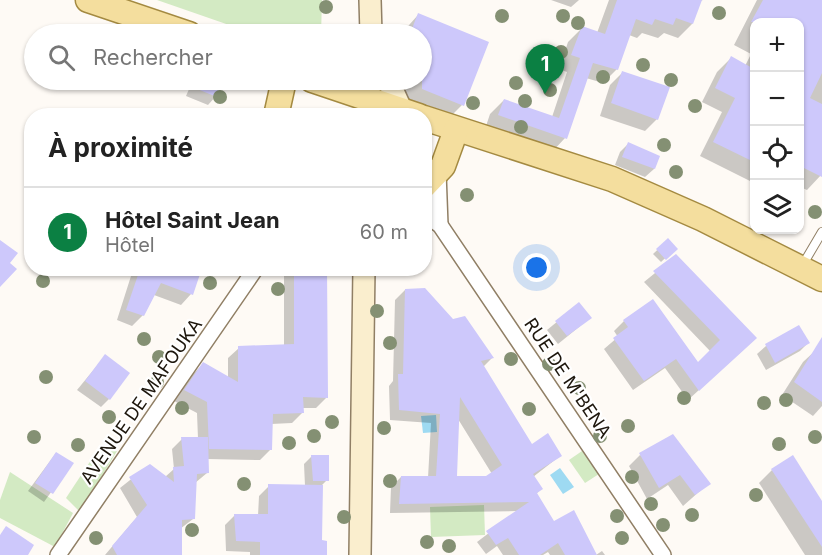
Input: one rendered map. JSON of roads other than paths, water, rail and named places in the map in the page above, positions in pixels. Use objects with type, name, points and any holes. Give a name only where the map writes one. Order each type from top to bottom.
[{"type":"main road","points":[[88,0],[159,24]]},
{"type":"main road","points":[[268,90],[275,108]]},
{"type":"main road","points":[[277,108],[281,90]]},
{"type":"main road","points":[[346,90],[398,108]]},
{"type":"main road","points":[[432,121],[456,130],[501,141],[612,179],[703,219],[822,279]]},
{"type":"main road","points":[[435,175],[456,130]]},
{"type":"main road","points":[[435,175],[470,148],[501,141]]},
{"type":"street","points":[[370,0],[370,24]]},
{"type":"street","points":[[395,90],[407,108]]},
{"type":"street","points":[[435,175],[440,225]]},
{"type":"street","name":"RUE DE M'BENA","points":[[432,220],[440,225],[663,555]]},
{"type":"street","name":"AVENUE DE MAFOUKA","points":[[58,555],[250,276]]},
{"type":"street","points":[[360,555],[364,276]]},
{"type":"lane","points":[[801,267],[822,232]]},
{"type":"water","points":[[436,415],[437,432],[423,433],[421,416]]},
{"type":"water","points":[[560,468],[574,487],[563,494],[550,475]]},
{"type":"place","name":"Hôtel Saint Jean","points":[[545,94]]}]
